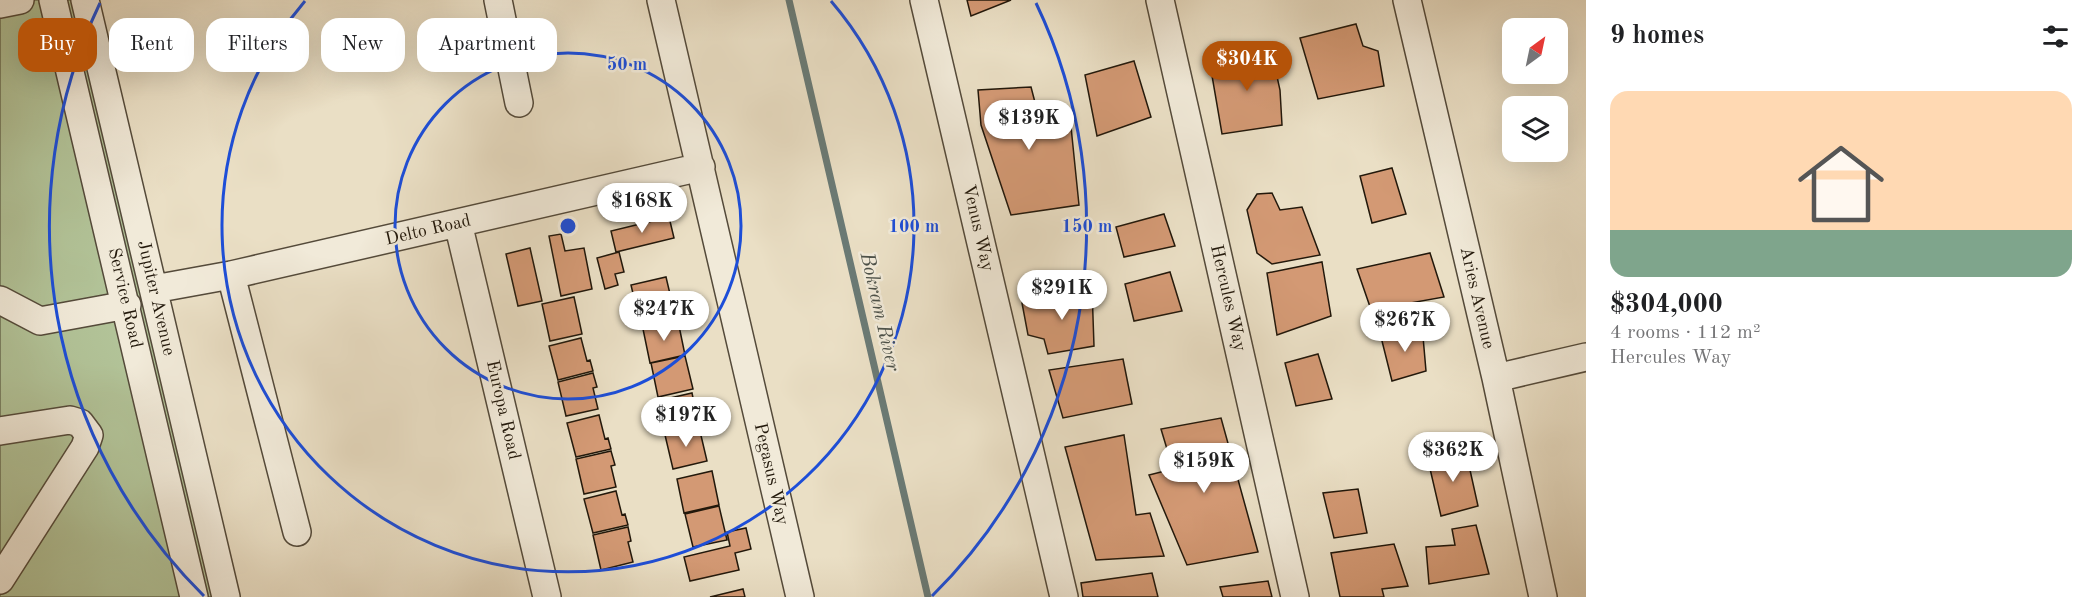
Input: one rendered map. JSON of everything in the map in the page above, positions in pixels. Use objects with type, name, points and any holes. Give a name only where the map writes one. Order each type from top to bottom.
[{"type":"street","points":[[0,4],[20,0]]},
{"type":"street","name":"Service Road","points":[[53,0],[127,305],[194,597]]},
{"type":"street","name":"Jupiter Avenue","points":[[85,0],[226,597]]},
{"type":"street","points":[[498,0],[519,103]]},
{"type":"street","name":"Pegasus Way","points":[[661,0],[800,597]]},
{"type":"street","name":"Venus Way","points":[[924,0],[1064,597]]},
{"type":"street","name":"Hercules Way","points":[[1160,0],[1295,597]]},
{"type":"street","name":"Aries Avenue","points":[[1407,0],[1496,378],[1543,597]]},
{"type":"street","name":"Delto Road","points":[[154,289],[231,275],[701,167]]},
{"type":"street","name":"Europa Road","points":[[458,223],[547,597]]},
{"type":"street","points":[[231,275],[297,532]]},
{"type":"street","points":[[0,300],[40,321],[127,305]]},
{"type":"street","points":[[1496,378],[1586,357]]},
{"type":"street","points":[[0,431],[70,420],[80,423],[89,435],[85,447],[2,573]]},
{"type":"green space","points":[[20,0],[85,0],[89,18],[18,18],[18,72],[97,72],[97,51],[226,597],[0,597],[0,4]]},
{"type":"building","points":[[967,0],[1011,0],[971,16]]},
{"type":"building","points":[[1356,24],[1363,46],[1378,51],[1384,86],[1318,99],[1300,38]]},
{"type":"building","points":[[1270,45],[1280,90],[1282,125],[1222,134],[1210,64]]},
{"type":"building","points":[[1134,61],[1151,117],[1097,136],[1085,75]]},
{"type":"building","points":[[1031,87],[1038,114],[1070,117],[1079,205],[1011,215],[981,125],[978,90]]},
{"type":"building","points":[[1392,168],[1406,214],[1372,223],[1360,176]]},
{"type":"building","points":[[1272,193],[1280,210],[1302,207],[1320,255],[1272,264],[1257,253],[1247,210],[1257,194]]},
{"type":"building","points":[[1164,214],[1175,246],[1124,257],[1116,227]]},
{"type":"building","points":[[669,217],[674,238],[616,252],[611,231]]},
{"type":"building","points":[[561,234],[565,251],[584,248],[592,289],[561,296],[549,236]]},
{"type":"building","points":[[530,248],[542,301],[518,306],[506,254]]},
{"type":"building","points":[[619,252],[624,272],[615,274],[618,285],[605,289],[597,258]]},
{"type":"building","points":[[1430,253],[1444,297],[1410,303],[1412,318],[1377,327],[1357,269]]},
{"type":"building","points":[[1322,262],[1331,316],[1277,335],[1267,273]]},
{"type":"building","points":[[1170,272],[1182,311],[1134,321],[1125,284]]},
{"type":"building","points":[[666,277],[674,311],[639,319],[631,285]]},
{"type":"building","points":[[1092,288],[1094,346],[1048,354],[1044,339],[1028,335],[1022,303]]},
{"type":"building","points":[[574,297],[582,334],[550,341],[542,304]]},
{"type":"building","points":[[678,321],[685,355],[650,363],[643,329]]},
{"type":"building","points":[[1422,325],[1426,371],[1392,381],[1381,337]]},
{"type":"building","points":[[581,338],[587,361],[590,360],[593,371],[558,380],[549,346]]},
{"type":"building","points":[[1318,354],[1332,399],[1296,406],[1285,363]]},
{"type":"building","points":[[685,356],[693,389],[658,397],[651,363]]},
{"type":"building","points":[[1123,359],[1132,404],[1063,418],[1049,370]]},
{"type":"building","points":[[593,373],[597,387],[593,388],[598,409],[566,416],[558,382]]},
{"type":"building","points":[[692,393],[699,427],[665,435],[657,401]]},
{"type":"building","points":[[599,415],[605,439],[608,438],[611,449],[576,457],[567,423]]},
{"type":"building","points":[[1221,418],[1258,552],[1187,565],[1149,475],[1173,469],[1161,429]]},
{"type":"building","points":[[699,427],[707,461],[673,469],[665,435]]},
{"type":"building","points":[[1124,435],[1136,515],[1150,513],[1164,556],[1096,560],[1065,447]]},
{"type":"building","points":[[611,451],[615,465],[611,466],[616,487],[584,494],[576,459]]},
{"type":"building","points":[[1466,452],[1478,506],[1441,516],[1428,460]]},
{"type":"building","points":[[712,471],[719,505],[684,513],[677,479]]},
{"type":"building","points":[[1358,489],[1367,533],[1334,538],[1323,493]]},
{"type":"building","points":[[616,491],[622,515],[625,514],[628,525],[593,533],[584,499]]},
{"type":"building","points":[[719,506],[727,540],[693,547],[685,514]]},
{"type":"building","points":[[1476,525],[1489,574],[1429,584],[1426,547],[1455,545],[1452,529]]},
{"type":"building","points":[[628,527],[631,541],[628,542],[633,562],[601,570],[593,535]]},
{"type":"building","points":[[746,528],[751,549],[735,553],[739,570],[690,581],[684,557],[730,546],[727,532]]},
{"type":"building","points":[[1394,544],[1408,586],[1382,589],[1384,597],[1340,597],[1331,553]]},
{"type":"building","points":[[1152,573],[1158,597],[1083,597],[1081,583]]},
{"type":"building","points":[[1268,581],[1272,597],[1223,597],[1220,587]]},
{"type":"building","points":[[743,589],[745,597],[710,597]]},
{"type":"waterway","name":"Bokram River","points":[[789,0],[928,597]]}]
